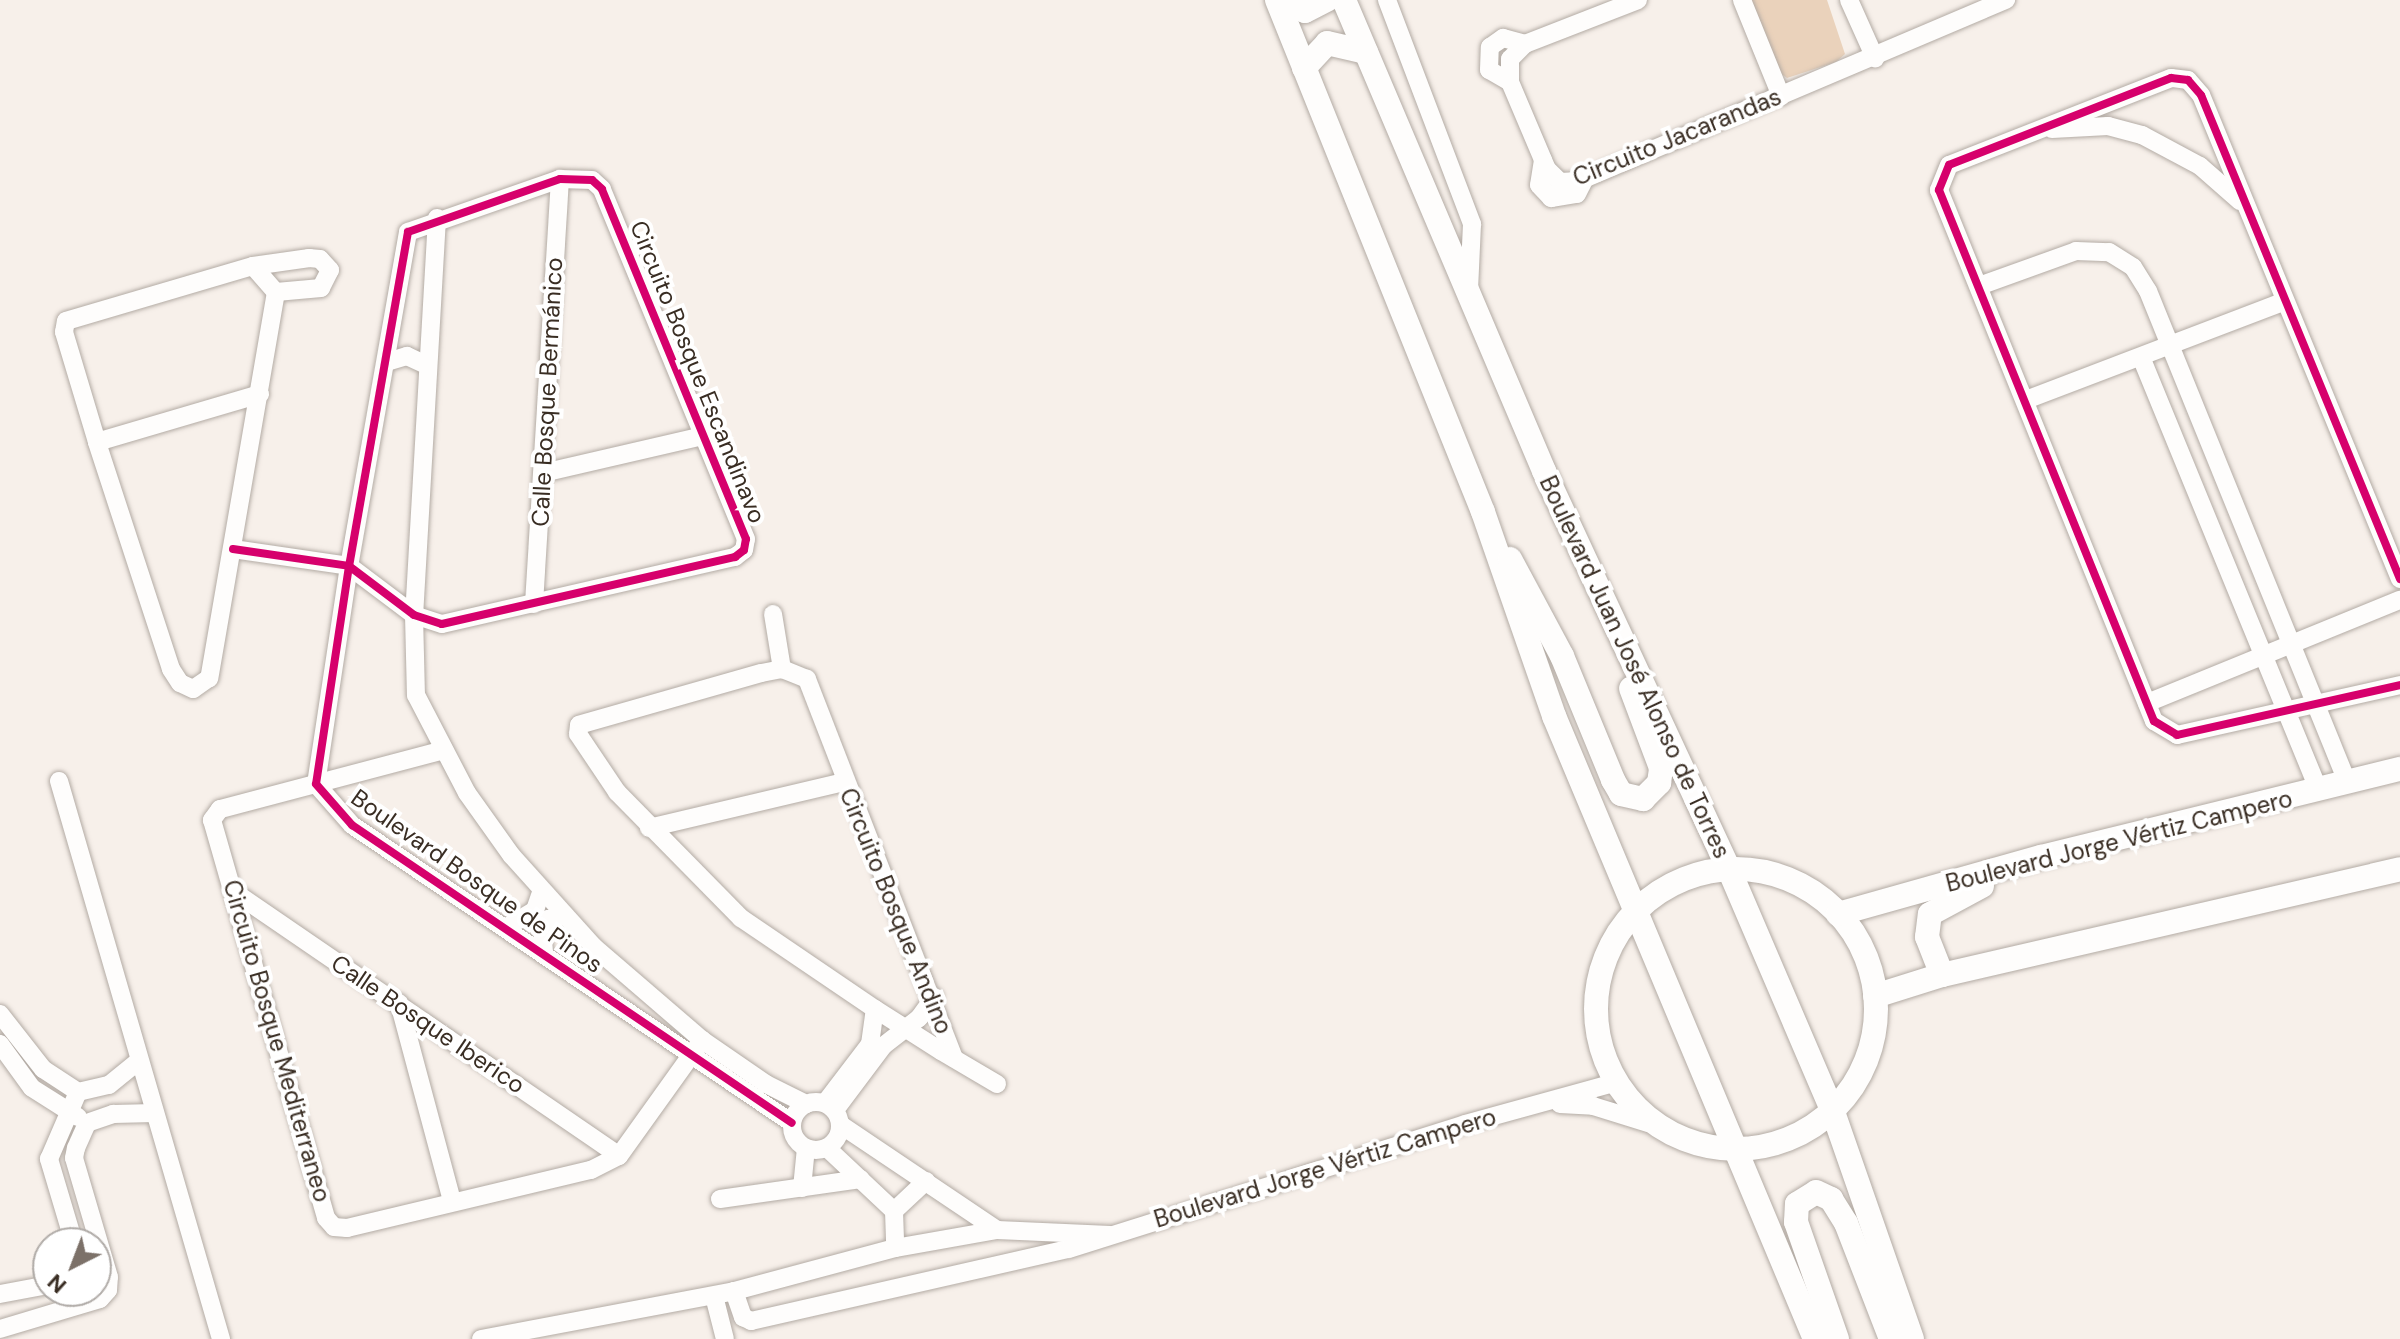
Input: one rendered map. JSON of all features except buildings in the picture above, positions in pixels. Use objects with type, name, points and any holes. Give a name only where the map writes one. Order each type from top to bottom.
[{"type":"main road","points":[[1279,0],[1305,11],[1327,0]]},
{"type":"main road","points":[[1279,0],[1483,512],[1554,716],[1638,909],[1815,1339]]},
{"type":"main road","name":"Boulevard Juan José Alonso de Torres","points":[[1344,0],[1469,294],[1728,867],[1833,1112],[1912,1339]]},
{"type":"main road","points":[[1304,68],[1327,43],[1366,52]]},
{"type":"main road","points":[[1483,512],[1537,604],[1613,780],[1621,794],[1643,799],[1659,783],[1661,768],[1598,585]]},
{"type":"main road","name":"Boulevard Jorge Vértiz Campero","points":[[1838,914],[2041,857],[2400,769]]},
{"type":"main road","points":[[1942,975],[1927,937],[1930,914],[2041,857]]},
{"type":"main road","points":[[1728,867],[1785,877],[1838,914],[1865,956],[1875,996],[1868,1053],[1833,1112],[1793,1138],[1739,1151],[1691,1145],[1648,1123],[1617,1082],[1599,1023],[1600,992],[1607,962],[1638,909],[1678,876],[1728,867]]},
{"type":"main road","points":[[1875,996],[1942,975],[2400,869]]},
{"type":"main road","points":[[1837,1339],[1796,1222],[1797,1204],[1816,1192],[1831,1199],[1846,1223],[1891,1339]]},
{"type":"street","points":[[1387,0],[1472,224],[1469,294]]},
{"type":"street","name":"Circuito Jacarandas","points":[[1638,0],[1525,44],[1510,59],[1510,82],[1543,160],[1560,182],[1585,178],[1875,58],[2004,0]]},
{"type":"street","points":[[1742,0],[1781,96]]},
{"type":"street","points":[[1849,0],[1875,58]]},
{"type":"street","points":[[2400,579],[2201,95],[2188,80],[2171,78],[1949,165],[1939,190],[2154,721],[2177,735],[2316,708],[2400,685]]},
{"type":"street","points":[[2037,129],[2108,126],[2142,135],[2200,166],[2244,204]]},
{"type":"street","name":"Circuito Bosque Escandinavo","points":[[414,615],[442,624],[534,604],[735,557],[744,550],[746,539],[602,189],[592,180],[560,179],[437,218]]},
{"type":"street","name":"Calle Bosque Bermánico","points":[[534,604],[560,179]]},
{"type":"street","points":[[437,218],[408,232],[349,566],[316,784],[444,750]]},
{"type":"street","name":"Boulevard Bosque de Pinos","points":[[437,218],[426,365],[412,679],[467,793],[542,890],[696,1047],[792,1123]]},
{"type":"street","points":[[1979,286],[2062,254],[2109,252],[2133,267],[2148,291],[2167,346],[2348,784]]},
{"type":"street","points":[[309,258],[320,259],[330,270],[321,288],[276,292],[209,678],[193,689],[180,683],[171,669],[97,442],[64,332],[66,321],[253,266],[309,258]]},
{"type":"street","points":[[253,266],[276,292]]},
{"type":"street","points":[[2026,400],[2285,301]]},
{"type":"street","points":[[387,362],[407,356],[426,365]]},
{"type":"street","points":[[2141,357],[2319,790]]},
{"type":"street","points":[[97,442],[260,394]]},
{"type":"street","points":[[543,473],[703,436]]},
{"type":"street","points":[[233,549],[349,566],[414,615]]},
{"type":"street","points":[[2147,703],[2400,600]]},
{"type":"street","points":[[773,614],[782,669],[585,719],[579,725],[578,734],[617,792],[649,828],[741,918],[907,1028],[934,997]]},
{"type":"street","name":"Circuito Bosque Andino","points":[[782,669],[807,679],[844,782],[934,997],[954,1058]]},
{"type":"street","points":[[59,781],[221,1339]]},
{"type":"street","points":[[649,828],[844,782]]},
{"type":"street","name":"Boulevard Bosque de Pinos","points":[[316,784],[352,825],[544,952],[696,1047],[766,1084],[827,1111],[997,1230]]},
{"type":"street","name":"Circuito Bosque Mediterraneo","points":[[316,784],[214,813],[212,820],[237,894],[326,1218],[334,1227],[347,1228],[591,1170],[619,1156]]},
{"type":"street","points":[[507,927],[535,910],[542,890]]},
{"type":"street","name":"Calle Bosque Iberico","points":[[237,894],[619,1156]]},
{"type":"street","points":[[544,952],[542,927],[548,919],[565,916]]},
{"type":"street","points":[[399,1003],[452,1201]]},
{"type":"street","points":[[827,1148],[827,1111],[870,1044],[875,1009]]},
{"type":"street","points":[[0,1014],[43,1069],[78,1092],[109,1085],[139,1061]]},
{"type":"street","name":"Circuito Bosque Andino","points":[[827,1111],[883,1046],[907,1028],[954,1058]]},
{"type":"street","points":[[0,1044],[32,1088],[87,1123]]},
{"type":"street","points":[[619,1156],[696,1047]]},
{"type":"street","points":[[954,1058],[997,1084]]},
{"type":"street","name":"Boulevard Jorge Vértiz Campero","points":[[1110,1235],[997,1230],[895,1248],[734,1291],[743,1317],[751,1321],[1069,1249],[1617,1082]]},
{"type":"street","points":[[69,1227],[49,1159],[78,1092]]},
{"type":"street","name":"Boulevard Jorge Vértiz Campero","points":[[1541,1104],[1593,1106],[1648,1123]]},
{"type":"street","points":[[827,1111],[792,1123],[798,1142],[806,1148],[827,1148],[894,1211],[895,1248]]},
{"type":"street","points":[[87,1123],[113,1114],[155,1113]]},
{"type":"street","points":[[87,1123],[74,1158],[91,1227]]},
{"type":"street","points":[[802,1188],[806,1148]]},
{"type":"street","points":[[720,1199],[861,1179]]},
{"type":"street","points":[[894,1211],[926,1181]]},
{"type":"street","points":[[0,1294],[32,1288]]},
{"type":"street","points":[[481,1339],[734,1291]]},
{"type":"street","points":[[714,1296],[725,1339]]},
{"type":"street","points":[[0,1329],[73,1307]]},
{"type":"shaded area","points":[[1751,0],[1827,0],[1845,54],[1836,62],[1787,78],[1780,73]]},
{"type":"cycle path","points":[[2400,579],[2201,95],[2188,80],[2171,78],[1949,165],[1939,190],[2154,721],[2177,735],[2400,685]]},
{"type":"cycle path","points":[[233,549],[349,566],[414,615],[442,624],[735,557],[744,550],[746,539],[602,189],[592,180],[560,179],[408,232],[349,566],[316,784],[352,825],[792,1123]]}]
